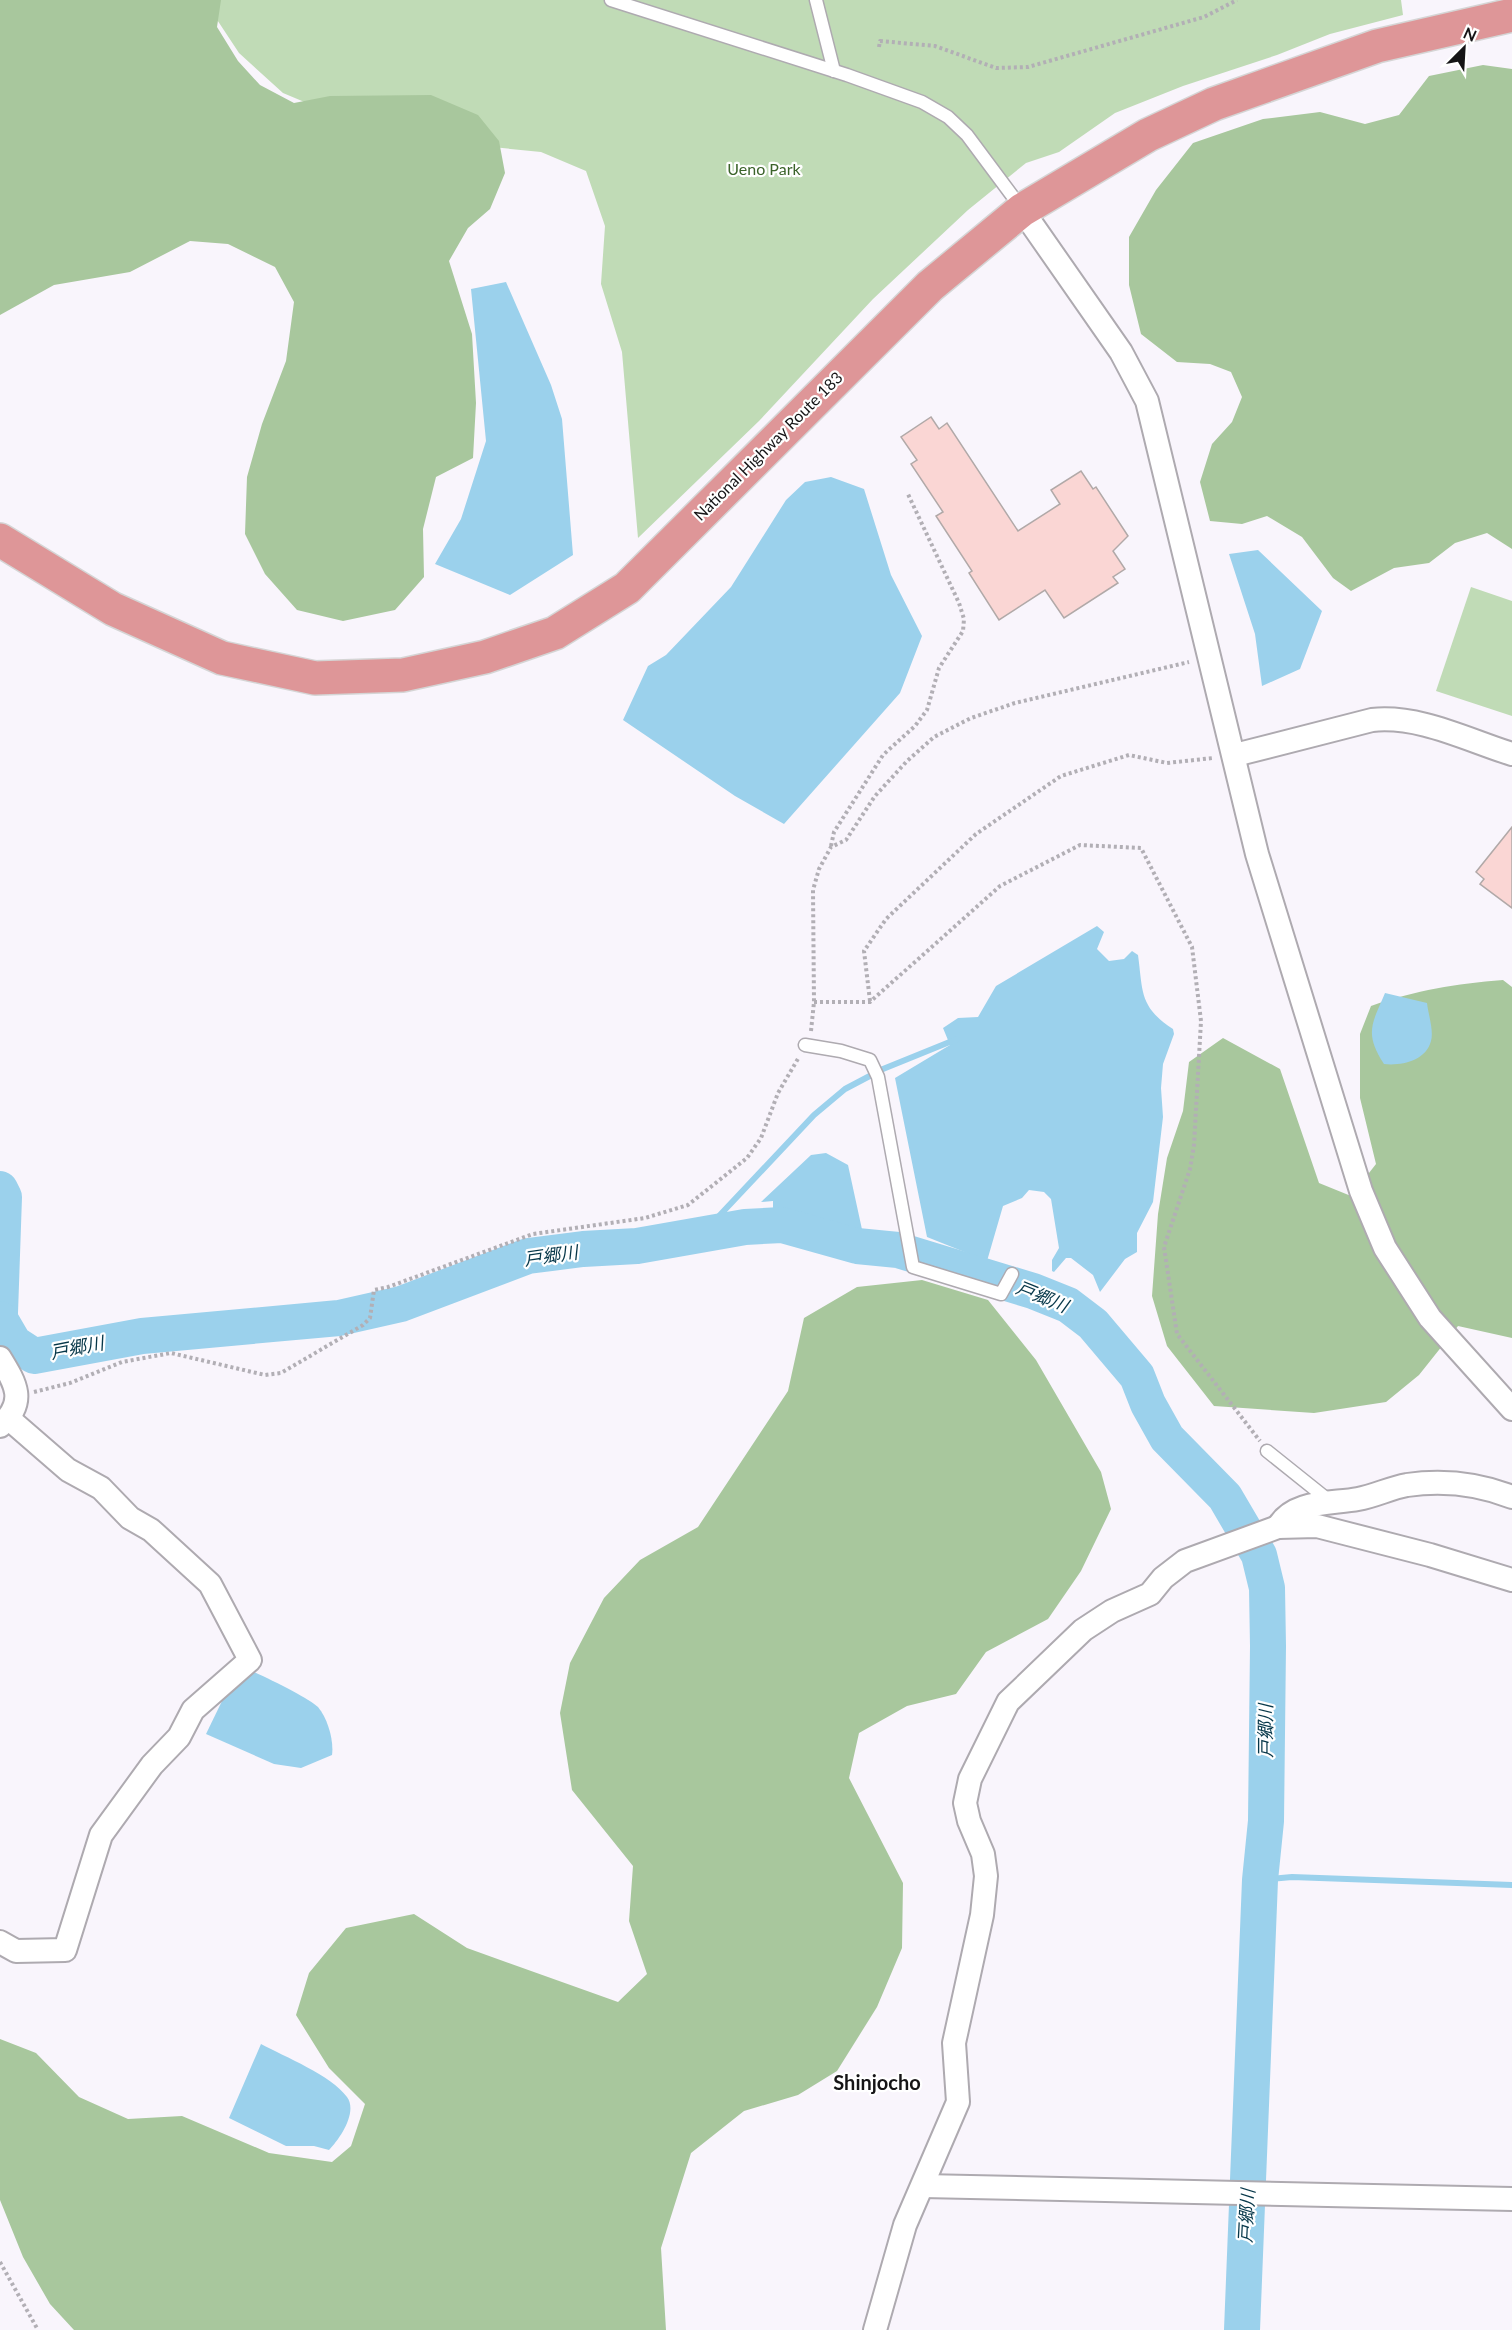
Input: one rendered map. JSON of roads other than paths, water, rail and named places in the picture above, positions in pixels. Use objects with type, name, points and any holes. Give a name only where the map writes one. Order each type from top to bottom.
[{"type":"highway","name":"National Highway Route 183","points":[[0,540],[113,609],[222,658],[315,678],[403,675],[485,657],[555,633],[627,588],[930,286],[1022,210],[1148,135],[1214,104],[1314,66],[1377,46],[1512,15]]},
{"type":"street","points":[[1022,210],[1115,343],[1147,401],[1235,755],[1257,854],[1361,1191],[1381,1238],[1430,1318],[1512,1409]]},
{"type":"street","points":[[1235,755],[1372,720],[1392,718],[1428,725],[1512,754]]},
{"type":"street","points":[[0,1358],[18,1394],[15,1407],[4,1422],[68,1470],[101,1488],[130,1518],[152,1530],[210,1584],[250,1660],[193,1710],[179,1737],[152,1765],[101,1835],[65,1950],[16,1951],[0,1942]]},
{"type":"street","points":[[1260,1534],[1292,1512],[1374,1496],[1405,1485],[1483,1488],[1512,1497]]},
{"type":"street","points":[[875,2330],[904,2225],[958,2102],[954,2043],[982,1915],[986,1876],[983,1854],[969,1821],[965,1803],[970,1779],[1008,1702],[1083,1630],[1112,1611],[1150,1594],[1163,1578],[1185,1561],[1260,1534],[1317,1526],[1430,1555],[1512,1580]]},
{"type":"street","points":[[923,2186],[1512,2199]]},
{"type":"lane","points":[[611,0],[834,71],[922,102],[948,117],[981,153],[1022,210]]},
{"type":"lane","points":[[816,0],[834,71]]},
{"type":"lane","points":[[805,1045],[841,1051],[870,1060],[878,1077],[913,1267],[1001,1294],[1011,1274]]},
{"type":"lane","points":[[1267,1451],[1332,1503]]},
{"type":"water","points":[[506,282],[551,385],[562,419],[573,555],[510,595],[435,564],[461,519],[486,441],[471,289]]},
{"type":"water","points":[[831,477],[864,489],[891,575],[922,636],[900,693],[784,824],[735,796],[623,720],[648,666],[666,655],[731,587],[786,500],[805,482]]},
{"type":"water","points":[[1258,550],[1322,611],[1300,669],[1262,686],[1255,634],[1229,554]]},
{"type":"water","points":[[1097,926],[1104,932],[1097,949],[1109,961],[1124,959],[1132,951],[1138,955],[1142,988],[1148,1005],[1162,1021],[1173,1029],[1174,1034],[1163,1064],[1161,1088],[1163,1117],[1153,1202],[1137,1233],[1137,1252],[1125,1259],[1100,1292],[1093,1275],[1071,1258],[1066,1258],[1054,1272],[1052,1271],[1052,1260],[1059,1248],[1051,1199],[1044,1192],[1029,1190],[1022,1198],[1003,1206],[987,1261],[927,1237],[895,1078],[950,1045],[943,1028],[958,1018],[978,1017],[996,986]]},
{"type":"water","points":[[1385,993],[1427,1003],[1431,1041],[1424,1053],[1412,1061],[1384,1064],[1374,1044],[1372,1028]]},
{"type":"water","points":[[826,1153],[848,1165],[863,1234],[831,1223],[813,1222],[798,1217],[762,1215],[773,1211],[773,1201],[761,1202],[811,1155]]},
{"type":"water","points":[[239,1666],[304,1697],[318,1707],[330,1730],[332,1755],[301,1768],[274,1764],[206,1734]]},
{"type":"water","points":[[261,2044],[319,2074],[347,2097],[350,2103],[349,2117],[338,2139],[329,2150],[314,2146],[286,2146],[229,2118]]},
{"type":"waterway","points":[[704,1232],[814,1115],[845,1089],[883,1069],[957,1039]]},
{"type":"waterway","name":"戸郷川","points":[[0,1189],[4,1197],[0,1313]]},
{"type":"waterway","name":"戸郷川","points":[[0,1319],[14,1343],[34,1356],[142,1336],[339,1318],[401,1304],[528,1256],[583,1249],[637,1246],[745,1227],[782,1225],[857,1246],[898,1250],[1033,1291],[1068,1305],[1093,1324],[1137,1376],[1148,1404],[1167,1438],[1225,1497],[1259,1555],[1267,1588],[1266,1821],[1260,1880],[1242,2330]]},
{"type":"waterway","points":[[1260,1880],[1292,1877],[1512,1885]]},
{"type":"district","name":"Shinjocho","points":[[877,2083]]},
{"type":"park label","name":"Ueno Park","points":[[764,169]]}]
